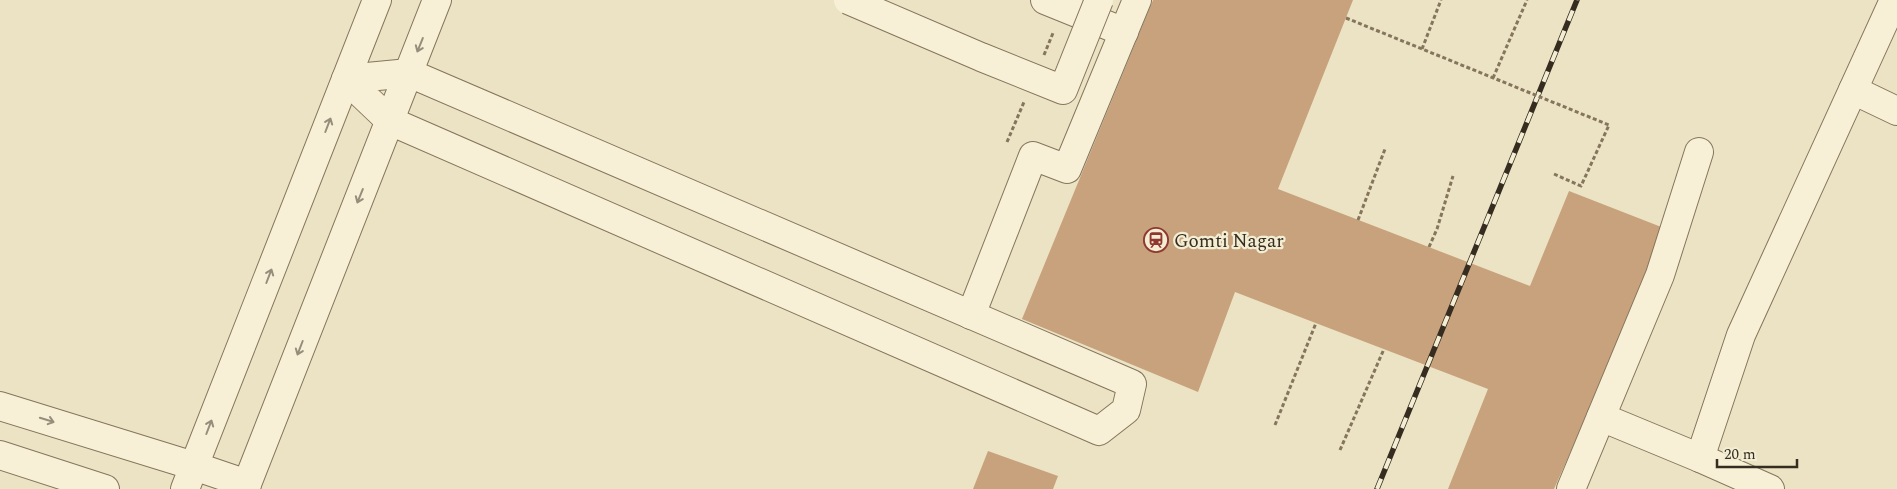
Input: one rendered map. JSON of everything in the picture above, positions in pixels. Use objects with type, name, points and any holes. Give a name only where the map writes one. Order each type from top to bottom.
[{"type":"street","points":[[189,477],[377,0]]},
{"type":"street","points":[[0,406],[189,477],[246,487],[438,0]]},
{"type":"street","points":[[848,0],[1063,90],[1100,0]]},
{"type":"street","points":[[1045,0],[1124,32]]},
{"type":"street","points":[[971,315],[1033,156],[1067,169],[1137,0]]},
{"type":"street","points":[[1700,458],[1740,335],[1894,0]]},
{"type":"street","points":[[409,73],[1132,384],[1126,410],[1099,431],[390,120],[346,80],[409,73]]},
{"type":"street","points":[[1852,90],[1897,110]]},
{"type":"street","points":[[1571,489],[1660,275],[1699,152]]},
{"type":"street","points":[[1601,417],[1770,489]]},
{"type":"street","points":[[0,455],[105,489]]},
{"type":"path","points":[[1422,49],[1441,0]]},
{"type":"path","points":[[1493,78],[1526,0]]},
{"type":"path","points":[[1346,18],[1609,125],[1581,186],[1554,174]]},
{"type":"path","points":[[1358,220],[1385,149]]},
{"type":"path","points":[[1429,247],[1453,176]]},
{"type":"path","points":[[1275,425],[1316,323]]},
{"type":"path","points":[[1340,450],[1384,349]]},
{"type":"building","points":[[1153,0],[1353,0],[1278,189],[1530,286],[1569,191],[1669,230],[1554,489],[1448,489],[1488,389],[1235,292],[1198,392],[1022,319]]},
{"type":"building","points":[[988,451],[1058,476],[1053,489],[973,489]]},
{"type":"railway","points":[[1377,489],[1577,0]]},
{"type":"place","name":"Gomti Nagar","points":[[1156,240]]}]
